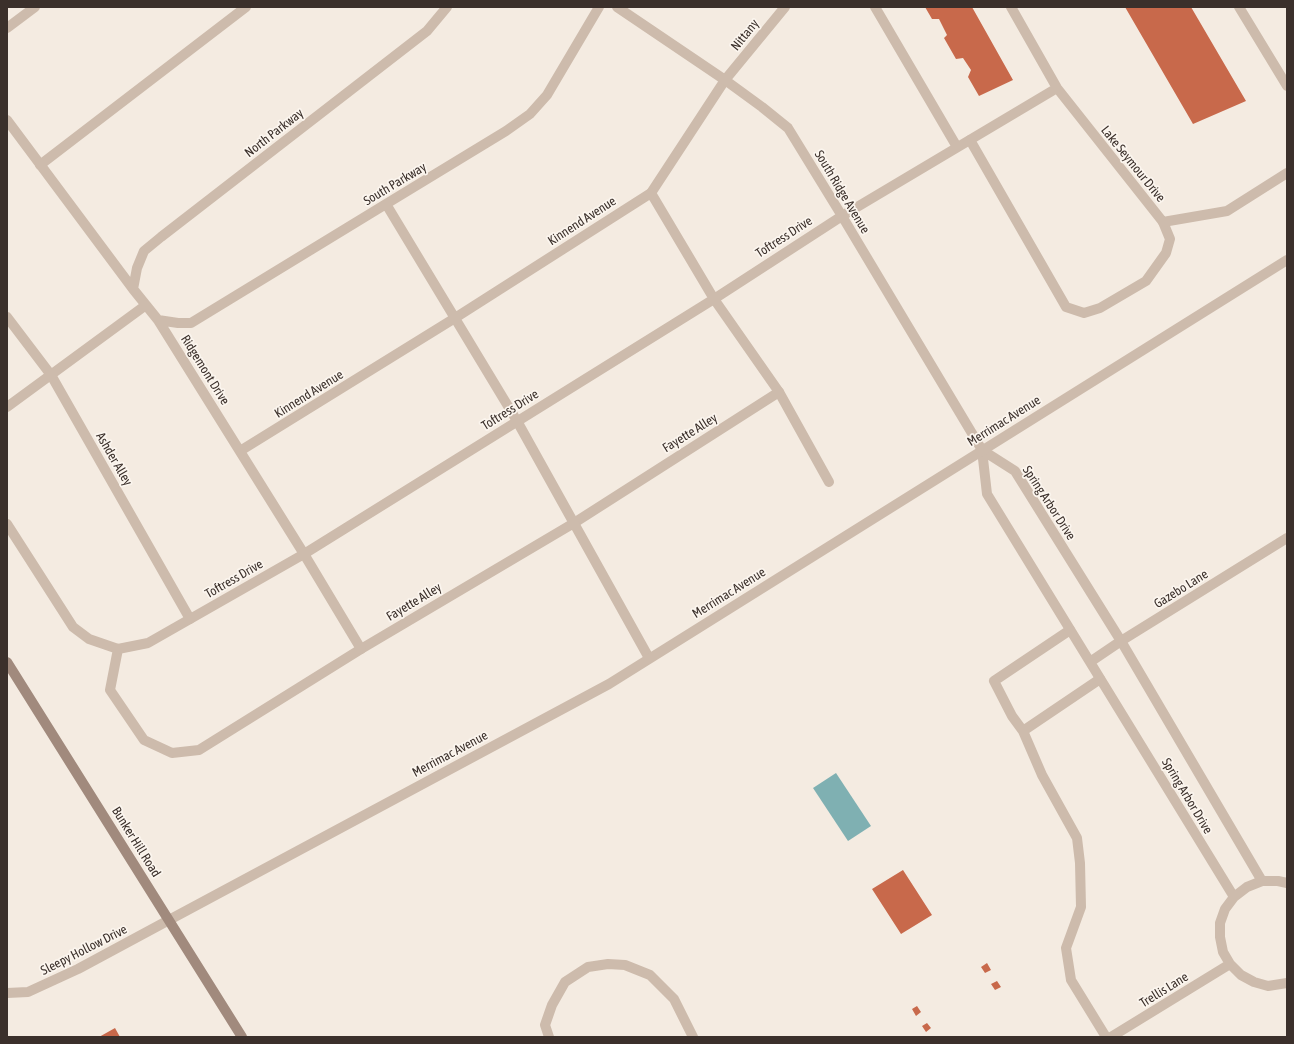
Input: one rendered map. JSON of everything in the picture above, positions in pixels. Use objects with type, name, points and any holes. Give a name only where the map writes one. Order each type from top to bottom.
[{"type":"main road","name":"Bunker Hill Road","points":[[7,662],[242,1037]]},
{"type":"street","points":[[7,28],[35,7]]},
{"type":"street","points":[[40,165],[246,7]]},
{"type":"street","name":"North Parkway","points":[[133,289],[137,268],[144,251],[427,31],[447,7]]},
{"type":"street","name":"South Parkway","points":[[158,320],[191,323],[506,131],[530,114],[547,95],[599,7]]},
{"type":"street","name":"South Ridge Avenue","points":[[617,7],[725,80],[788,128],[982,450]]},
{"type":"street","name":"Nittany","points":[[651,193],[725,80],[785,7]]},
{"type":"street","points":[[875,7],[957,147]]},
{"type":"street","name":"Lake Seymour Drive","points":[[1011,7],[1057,88],[1163,222],[1227,211],[1287,173]]},
{"type":"street","points":[[1239,7],[1287,86]]},
{"type":"street","name":"Toftress Drive","points":[[118,649],[148,643],[304,554],[714,299],[842,216],[1057,88]]},
{"type":"street","name":"Ridgemont Drive","points":[[7,120],[133,289],[158,320],[304,554],[360,649]]},
{"type":"street","points":[[970,140],[1066,307],[1084,314],[1100,308],[1146,281],[1166,253],[1170,239],[1163,222]]},
{"type":"street","points":[[651,193],[714,299],[779,392],[829,482]]},
{"type":"street","name":"Kinnend Avenue","points":[[240,451],[455,318],[651,193]]},
{"type":"street","points":[[386,204],[517,421],[649,658]]},
{"type":"street","name":"Merrimac Avenue","points":[[169,920],[608,684],[1287,260]]},
{"type":"street","points":[[7,407],[51,376],[146,304]]},
{"type":"street","name":"Ashder Alley","points":[[7,317],[51,376],[190,619]]},
{"type":"street","name":"Fayette Alley","points":[[118,649],[110,690],[144,740],[172,753],[199,750],[360,649],[574,523],[779,392]]},
{"type":"street","name":"Spring Arbor Drive","points":[[982,450],[987,494],[1234,897]]},
{"type":"street","name":"Spring Arbor Drive","points":[[982,450],[1015,472],[1121,641],[1262,881]]},
{"type":"street","points":[[7,524],[72,627],[89,639],[118,649]]},
{"type":"street","name":"Gazebo Lane","points":[[1090,662],[1121,641],[1287,538]]},
{"type":"street","points":[[1070,630],[994,681],[1012,716],[1023,731],[1042,776],[1077,838],[1080,863],[1081,906],[1066,948],[1071,980],[1106,1037]]},
{"type":"street","points":[[1023,731],[1100,679]]},
{"type":"street","points":[[1287,883],[1278,881],[1262,881],[1247,887],[1234,897],[1225,909],[1220,923],[1220,937],[1223,952],[1230,964],[1240,975],[1254,982],[1268,986],[1287,983]]},
{"type":"street","name":"Sleepy Hollow Drive","points":[[7,993],[28,992],[78,969],[169,920]]},
{"type":"street","points":[[549,1037],[545,1025],[552,1005],[565,982],[588,967],[608,964],[625,965],[650,975],[674,999],[693,1037]]},
{"type":"street","name":"Trellis Lane","points":[[1111,1037],[1230,964]]},
{"type":"water","points":[[836,773],[871,826],[848,841],[813,788]]},
{"type":"building","points":[[925,7],[972,7],[1013,80],[979,96],[968,77],[971,70],[963,58],[956,59],[944,38],[947,35],[939,19],[932,19]]},
{"type":"building","points":[[1125,7],[1191,7],[1246,101],[1193,124]]},
{"type":"building","points":[[903,870],[932,915],[901,934],[872,889]]},
{"type":"building","points":[[987,963],[991,970],[985,973],[981,967]]},
{"type":"building","points":[[997,981],[1001,987],[995,990],[991,984]]},
{"type":"building","points":[[917,1006],[921,1012],[916,1016],[912,1009]]},
{"type":"building","points":[[927,1023],[931,1028],[926,1032],[922,1026]]},
{"type":"building","points":[[115,1028],[120,1037],[99,1037]]}]
